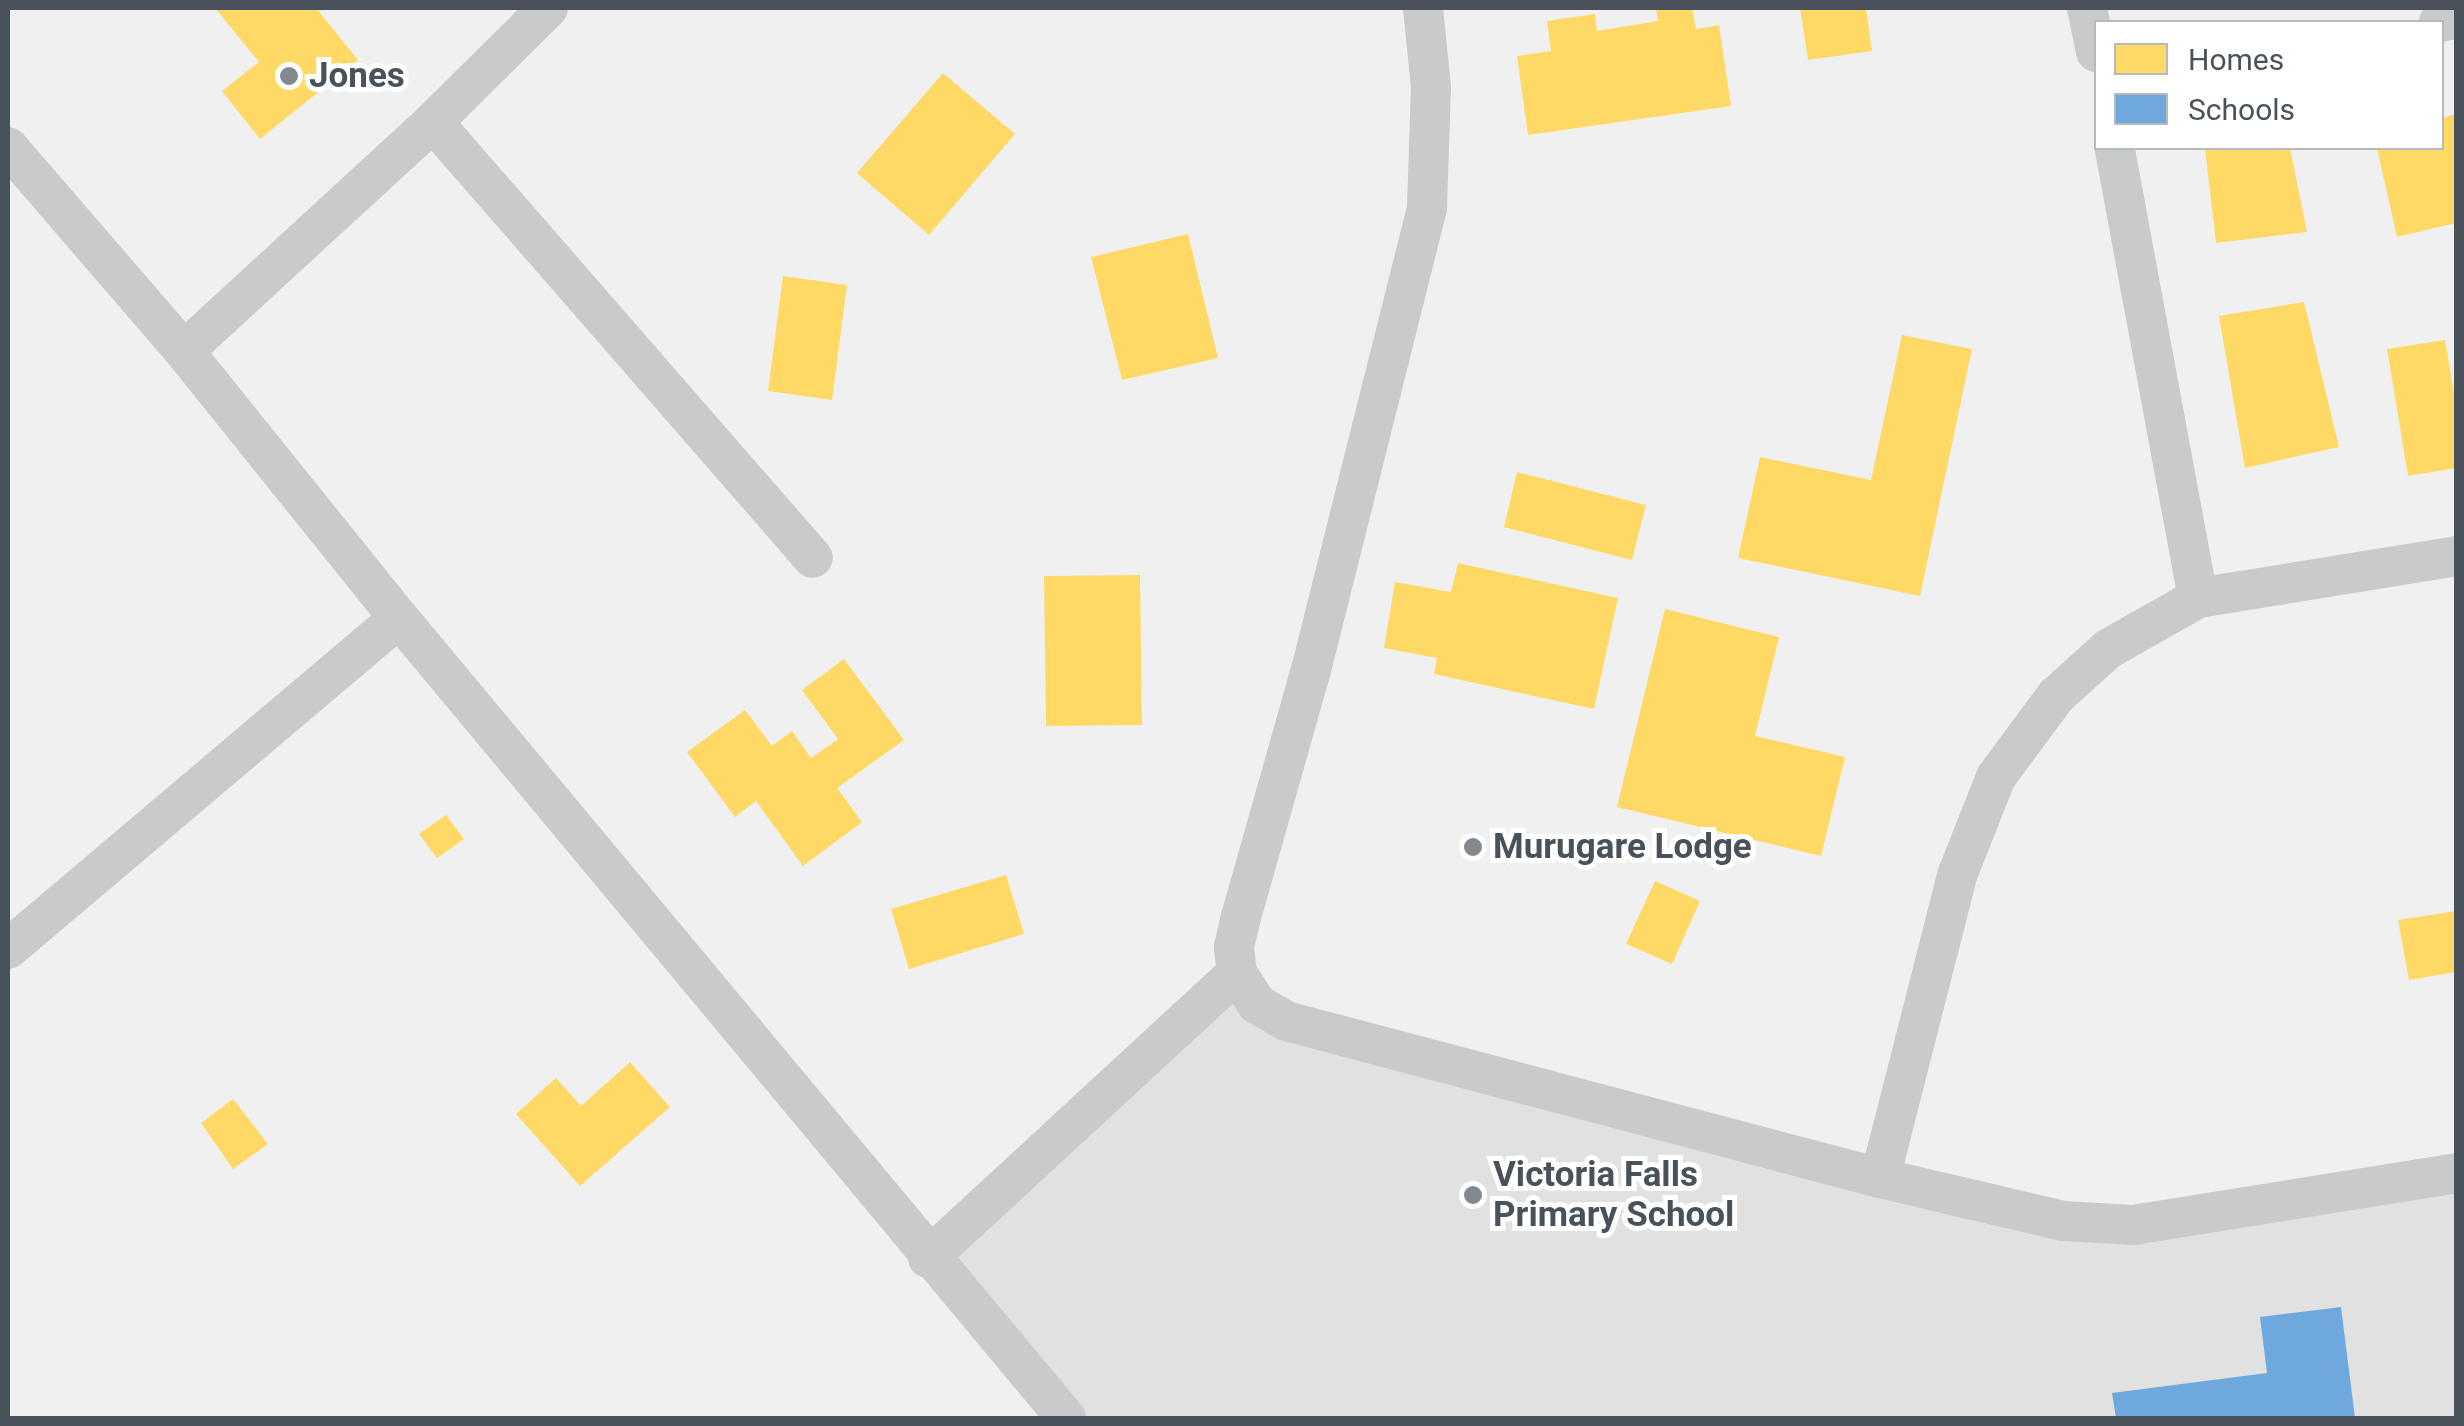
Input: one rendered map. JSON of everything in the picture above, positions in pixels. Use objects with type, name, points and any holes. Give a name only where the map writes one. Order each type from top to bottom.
[{"type":"street","points":[[184,351],[433,122],[548,8]]},
{"type":"street","points":[[1423,8],[1431,88],[1427,207],[1311,670],[1240,916],[1234,947],[1237,973],[1257,1004],[1286,1022],[1880,1178],[2100,1226],[2133,1225],[2456,1173]]},
{"type":"street","points":[[2087,8],[2094,42]]},
{"type":"street","points":[[433,122],[813,558]]},
{"type":"street","points":[[8,147],[184,351],[398,618],[928,1258],[1066,1418]]},
{"type":"street","points":[[2115,150],[2198,598]]},
{"type":"street","points":[[1880,1178],[1958,873],[1996,777],[2056,696],[2108,650],[2198,598],[2456,556]]},
{"type":"street","points":[[8,949],[398,618]]},
{"type":"street","points":[[928,1258],[1237,973]]},
{"type":"shaded area","name":"Victoria Falls Primary School","points":[[1237,973],[1257,1004],[2063,1221],[2456,1173],[2456,1418],[1061,1418],[928,1258]]},
{"type":"building: Homes","name":"Jones","points":[[215,8],[316,8],[358,60],[260,139],[222,91],[259,62]]},
{"type":"building: Homes","points":[[1656,8],[1692,8],[1696,29],[1719,25],[1731,106],[1528,135],[1517,56],[1551,51],[1547,21],[1595,14],[1597,31],[1658,21]]},
{"type":"building: Homes","points":[[1800,8],[1866,8],[1872,51],[1808,60]]},
{"type":"building: Homes","points":[[943,73],[1015,134],[929,235],[857,173]]},
{"type":"building: Homes","points":[[2456,114],[2456,223],[2397,237],[2377,150],[2444,150],[2444,117]]},
{"type":"building: Homes","points":[[2205,150],[2290,150],[2307,232],[2216,243]]},
{"type":"building: Homes","points":[[1188,234],[1218,358],[1122,380],[1091,257]]},
{"type":"building: Homes","points":[[783,276],[847,285],[832,400],[768,391]]},
{"type":"building: Homes","points":[[2304,302],[2339,447],[2245,468],[2219,316]]},
{"type":"building: Homes","points":[[1902,335],[1972,349],[1920,596],[1738,558],[1760,457],[1871,480]]},
{"type":"building: Homes","points":[[2445,340],[2456,405],[2456,468],[2408,476],[2387,349]]},
{"type":"building: Homes","points":[[1517,472],[1646,505],[1632,560],[1504,527]]},
{"type":"building: Homes","points":[[1458,563],[1618,598],[1594,709],[1434,674],[1437,658],[1384,648],[1395,582],[1451,592]]},
{"type":"building: Homes","points":[[1140,575],[1142,725],[1046,726],[1044,576]]},
{"type":"building: Homes","points":[[1665,609],[1779,637],[1755,736],[1845,757],[1821,856],[1617,807]]},
{"type":"building: Homes","points":[[844,659],[904,740],[837,788],[862,822],[803,866],[756,801],[735,817],[687,752],[745,710],[772,746],[792,731],[811,758],[838,739],[802,690]]},
{"type":"building: Homes","points":[[446,815],[464,839],[437,858],[419,834]]},
{"type":"building: Homes","points":[[1006,875],[1024,934],[909,969],[891,909]]},
{"type":"building: Homes","points":[[1655,881],[1700,901],[1672,964],[1626,944]]},
{"type":"building: Homes","points":[[2456,911],[2456,972],[2409,980],[2398,920]]},
{"type":"building: Homes","points":[[630,1062],[670,1107],[580,1186],[516,1114],[556,1078],[581,1106]]},
{"type":"building: Homes","points":[[233,1099],[268,1144],[233,1169],[201,1123]]},
{"type":"building: Schools","points":[[2341,1307],[2355,1418],[2116,1418],[2112,1393],[2267,1373],[2260,1317]]},
{"type":"place","name":"Jones","points":[[289,76]]},
{"type":"place","name":"Murugare Lodge","points":[[1473,847]]},
{"type":"place","name":"Victoria Falls Primary School","points":[[1473,1195]]}]
